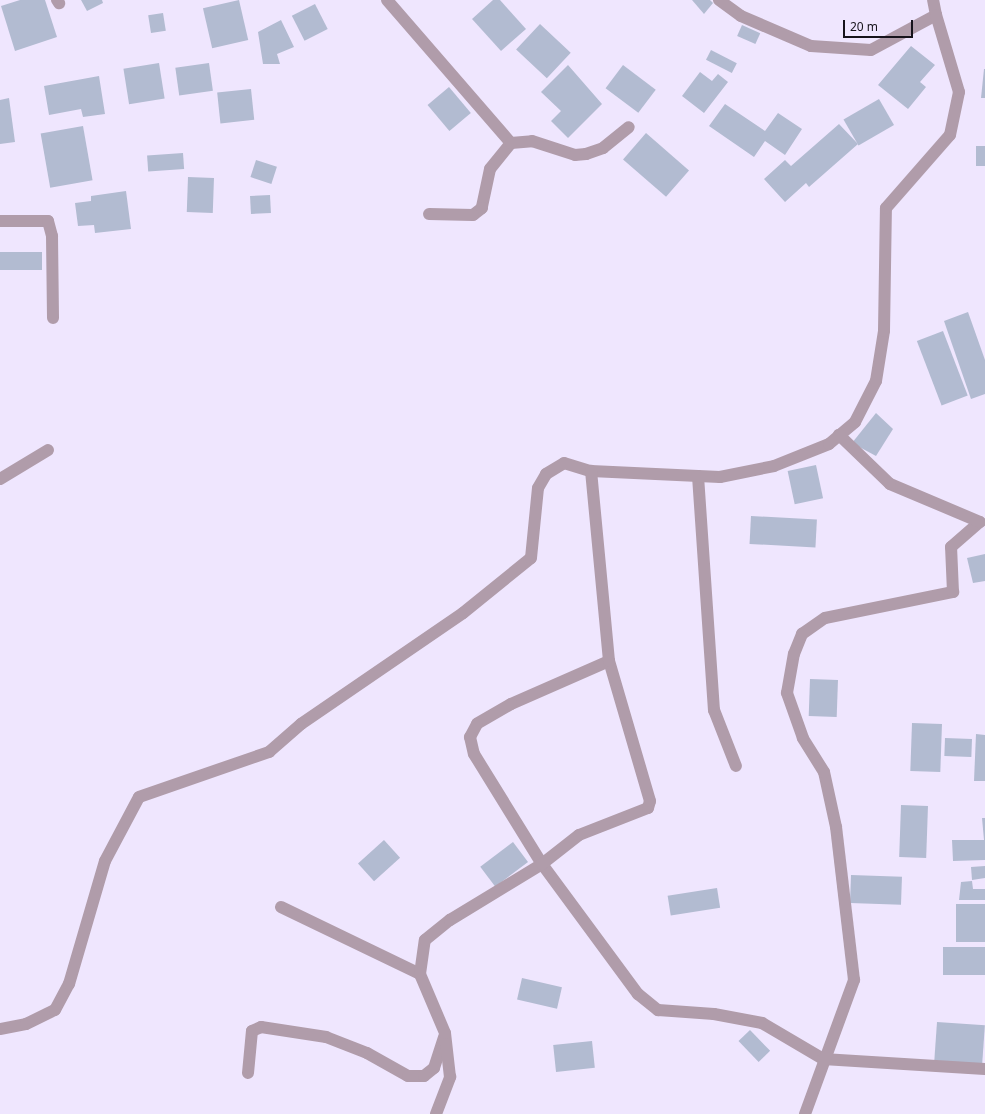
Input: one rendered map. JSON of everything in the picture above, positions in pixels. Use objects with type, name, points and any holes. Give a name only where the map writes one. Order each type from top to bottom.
[{"type":"street","points":[[387,0],[511,143]]},
{"type":"street","points":[[719,0],[741,16],[811,46],[871,50],[936,15]]},
{"type":"street","points":[[0,1029],[26,1024],[55,1010],[69,984],[105,861],[139,797],[269,752],[301,724],[462,613],[531,558],[538,488],[546,474],[564,463],[591,471],[720,478],[774,466],[829,444],[855,422],[876,381],[884,331],[886,208],[950,135],[959,92],[933,0]]},
{"type":"street","points":[[429,214],[473,215],[482,208],[490,169],[511,143],[532,141],[575,156],[604,148],[629,127]]},
{"type":"street","points":[[0,221],[48,221],[52,236],[53,318]]},
{"type":"street","points":[[805,1114],[823,1059],[854,980],[854,958],[836,827],[824,772],[803,738],[787,693],[794,654],[802,634],[825,618],[953,592],[951,547],[982,523],[890,484],[839,435]]},
{"type":"street","points":[[0,479],[48,450]]},
{"type":"street","points":[[436,1114],[450,1077],[445,1032],[420,974],[424,940],[450,920],[542,864],[579,835],[648,808],[650,793],[609,661],[591,471]]},
{"type":"street","points":[[698,476],[705,624],[714,710],[736,766]]},
{"type":"street","points":[[609,661],[511,704],[477,724],[470,737],[474,754],[542,864],[638,994],[658,1010],[714,1014],[762,1023],[823,1059],[985,1069]]},
{"type":"street","points":[[281,908],[420,974]]},
{"type":"street","points":[[248,1073],[252,1031],[261,1027],[326,1037],[367,1053],[408,1076],[424,1076],[434,1068],[445,1032]]},
{"type":"building","points":[[20,0],[45,0],[57,37],[15,51],[1,6]]},
{"type":"building","points":[[81,0],[102,0],[103,3],[87,11]]},
{"type":"building","points":[[239,0],[248,40],[212,48],[203,8]]},
{"type":"building","points":[[493,0],[500,0],[526,29],[501,51],[472,19]]},
{"type":"building","points":[[692,0],[710,0],[713,3],[704,14]]},
{"type":"building","points":[[315,4],[328,29],[305,41],[292,16]]},
{"type":"building","points":[[163,13],[166,31],[151,33],[148,15]]},
{"type":"building","points":[[281,20],[294,47],[277,54],[280,64],[263,64],[258,32]]},
{"type":"building","points":[[540,24],[571,53],[547,78],[516,50]]},
{"type":"building","points":[[742,25],[760,33],[755,44],[737,36]]},
{"type":"building","points":[[911,46],[935,65],[920,82],[926,87],[908,109],[878,85]]},
{"type":"building","points":[[711,50],[737,63],[732,73],[706,60]]},
{"type":"building","points":[[159,63],[165,99],[129,104],[123,69]]},
{"type":"building","points":[[209,63],[213,91],[179,95],[175,68]]},
{"type":"building","points":[[568,65],[602,104],[568,138],[551,121],[561,111],[541,92]]},
{"type":"building","points":[[623,65],[656,90],[638,113],[606,88]]},
{"type":"building","points":[[984,69],[985,98],[981,98]]},
{"type":"building","points":[[700,72],[712,81],[718,74],[728,82],[704,113],[682,96]]},
{"type":"building","points":[[99,76],[105,114],[83,117],[81,109],[49,115],[44,86]]},
{"type":"building","points":[[449,87],[471,113],[449,131],[428,105]]},
{"type":"building","points":[[251,89],[254,120],[220,123],[217,93]]},
{"type":"building","points":[[9,98],[15,142],[0,144],[0,100]]},
{"type":"building","points":[[879,99],[894,125],[858,145],[843,120]]},
{"type":"building","points":[[725,104],[765,131],[778,113],[802,129],[785,155],[765,141],[754,157],[709,126]]},
{"type":"building","points":[[839,124],[858,144],[809,187],[806,183],[785,202],[764,179],[785,160],[791,166]]},
{"type":"building","points":[[83,126],[93,180],[50,188],[41,133]]},
{"type":"building","points":[[646,133],[689,170],[666,197],[623,159]]},
{"type":"building","points":[[976,146],[985,146],[985,166],[976,166]]},
{"type":"building","points":[[183,153],[184,169],[148,171],[147,156]]},
{"type":"building","points":[[256,160],[277,167],[271,184],[250,177]]},
{"type":"building","points":[[188,177],[214,178],[213,213],[187,212]]},
{"type":"building","points":[[126,191],[131,229],[95,233],[94,225],[78,226],[75,203],[91,201],[91,196]]},
{"type":"building","points":[[270,195],[271,213],[251,214],[250,196]]},
{"type":"building","points":[[0,252],[42,252],[42,270],[0,270]]},
{"type":"building","points":[[968,312],[985,360],[985,394],[971,399],[944,321]]},
{"type":"building","points":[[943,331],[968,395],[942,405],[917,341]]},
{"type":"building","points":[[876,413],[893,429],[876,456],[852,443]]},
{"type":"building","points":[[816,465],[823,498],[795,504],[788,471]]},
{"type":"building","points":[[751,516],[817,519],[815,547],[750,544]]},
{"type":"building","points":[[985,554],[985,581],[973,583],[967,558]]},
{"type":"building","points":[[810,679],[838,680],[837,717],[809,716]]},
{"type":"building","points":[[912,723],[942,724],[940,772],[910,771]]},
{"type":"building","points":[[976,734],[985,735],[985,781],[974,781]]},
{"type":"building","points":[[945,738],[972,739],[971,757],[944,756]]},
{"type":"building","points":[[901,805],[928,806],[926,858],[899,857]]},
{"type":"building","points":[[982,818],[985,818],[985,860],[953,861],[952,840],[984,840]]},
{"type":"building","points":[[384,840],[400,858],[374,881],[358,863]]},
{"type":"building","points":[[513,842],[528,862],[495,887],[480,867]]},
{"type":"building","points":[[985,866],[985,878],[972,880],[971,867]]},
{"type":"building","points":[[851,875],[902,877],[901,905],[850,903]]},
{"type":"building","points":[[972,881],[973,889],[985,889],[985,900],[959,900],[961,882]]},
{"type":"building","points":[[717,888],[720,908],[671,916],[668,896]]},
{"type":"building","points":[[956,904],[985,904],[985,942],[956,942]]},
{"type":"building","points":[[943,947],[985,947],[985,975],[943,975]]},
{"type":"building","points":[[522,978],[562,987],[557,1009],[517,999]]},
{"type":"building","points":[[937,1022],[985,1025],[982,1064],[934,1061]]},
{"type":"building","points":[[750,1030],[770,1051],[759,1062],[738,1041]]},
{"type":"building","points":[[592,1041],[595,1068],[556,1072],[553,1045]]}]
